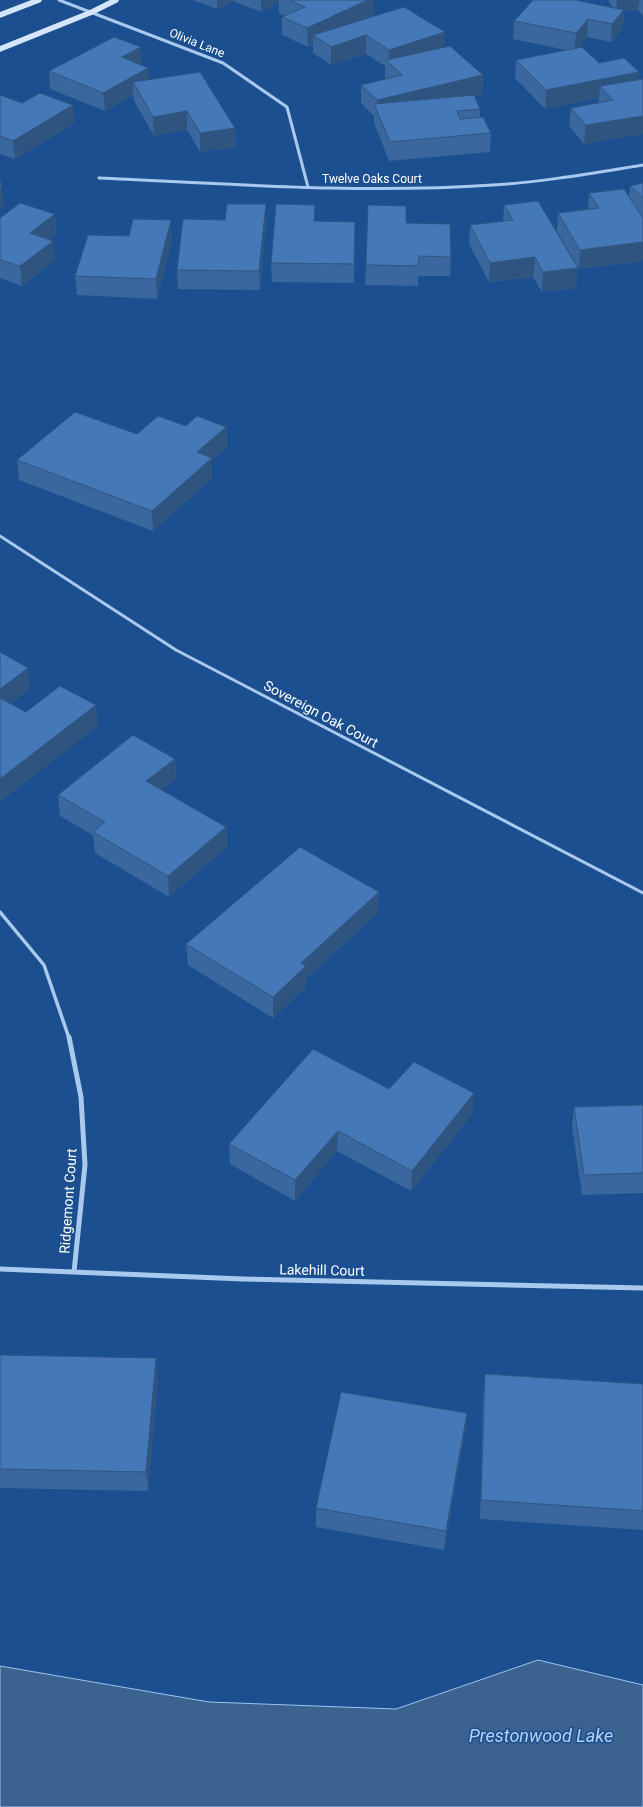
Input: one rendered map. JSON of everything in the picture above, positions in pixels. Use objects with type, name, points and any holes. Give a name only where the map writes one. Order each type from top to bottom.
[{"type":"main road","points":[[0,15],[39,0]]},
{"type":"main road","points":[[0,49],[92,12],[116,0]]},
{"type":"street","name":"Olivia Lane","points":[[60,0],[223,63],[287,107],[308,187]]},
{"type":"street","name":"Twelve Oaks Court","points":[[99,178],[308,187],[415,188],[492,186],[552,180],[643,165]]},
{"type":"street","name":"Ridgemont Court","points":[[0,912],[44,965],[69,1038],[81,1097],[85,1165],[74,1272]]},
{"type":"street","name":"Lakehill Court","points":[[0,1269],[243,1279],[643,1288]]},
{"type":"lane","name":"Sovereign Oak Court","points":[[0,536],[176,650],[643,893]]},
{"type":"water","name":"Prestonwood Lake","points":[[538,1660],[643,1685],[643,1807],[0,1807],[0,1666],[209,1702],[396,1709]]},
{"type":"building","points":[[290,0],[368,0],[307,28],[282,17],[305,7]]},
{"type":"building","points":[[533,0],[575,0],[624,10],[612,24],[588,19],[576,33],[514,21]]},
{"type":"building","points":[[404,7],[445,32],[389,50],[366,35],[331,47],[313,35]]},
{"type":"building","points":[[114,37],[141,47],[122,57],[148,68],[103,93],[49,71]]},
{"type":"building","points":[[450,46],[483,75],[377,100],[361,85],[402,75],[386,60]]},
{"type":"building","points":[[582,47],[599,63],[624,58],[639,72],[546,90],[516,60]]},
{"type":"building","points":[[200,72],[235,128],[200,133],[187,111],[153,117],[133,82]]},
{"type":"building","points":[[643,79],[643,116],[586,125],[571,108],[613,100],[600,86]]},
{"type":"building","points":[[40,93],[73,105],[13,141],[0,136],[0,95],[22,103]]},
{"type":"building","points":[[474,95],[480,109],[457,111],[460,119],[483,117],[491,133],[390,142],[374,104]]},
{"type":"building","points":[[643,183],[643,198],[630,186]]},
{"type":"building","points":[[624,189],[643,218],[643,242],[580,250],[558,213],[599,208],[589,193]]},
{"type":"building","points":[[538,201],[578,268],[543,272],[535,257],[490,263],[470,225],[513,220],[504,205]]},
{"type":"building","points":[[20,203],[55,214],[30,233],[53,241],[20,266],[0,260],[0,218]]},
{"type":"building","points":[[227,204],[266,204],[259,271],[177,270],[183,219],[225,220]]},
{"type":"building","points":[[276,204],[315,205],[314,221],[355,222],[354,264],[271,263]]},
{"type":"building","points":[[368,205],[406,206],[406,223],[450,224],[451,257],[419,256],[418,266],[366,265]]},
{"type":"building","points":[[133,219],[171,220],[156,279],[75,276],[88,235],[129,236]]},
{"type":"building","points":[[75,412],[137,434],[158,416],[186,426],[197,416],[226,427],[197,452],[212,458],[152,511],[17,460]]},
{"type":"building","points":[[0,652],[28,668],[0,689]]},
{"type":"building","points":[[60,686],[96,705],[0,779],[0,698],[26,712]]},
{"type":"building","points":[[133,735],[175,759],[146,781],[226,827],[168,876],[93,832],[105,822],[58,795]]},
{"type":"building","points":[[300,847],[379,892],[301,963],[306,966],[273,997],[186,944]]},
{"type":"building","points":[[313,1049],[389,1089],[414,1062],[474,1093],[412,1171],[338,1131],[295,1180],[229,1144]]},
{"type":"building","points":[[643,1105],[643,1173],[584,1175],[574,1107]]},
{"type":"building","points":[[0,1355],[156,1358],[146,1472],[0,1469]]},
{"type":"building","points":[[485,1374],[643,1384],[643,1511],[481,1500]]},
{"type":"building","points":[[341,1392],[467,1413],[446,1531],[316,1508]]}]
